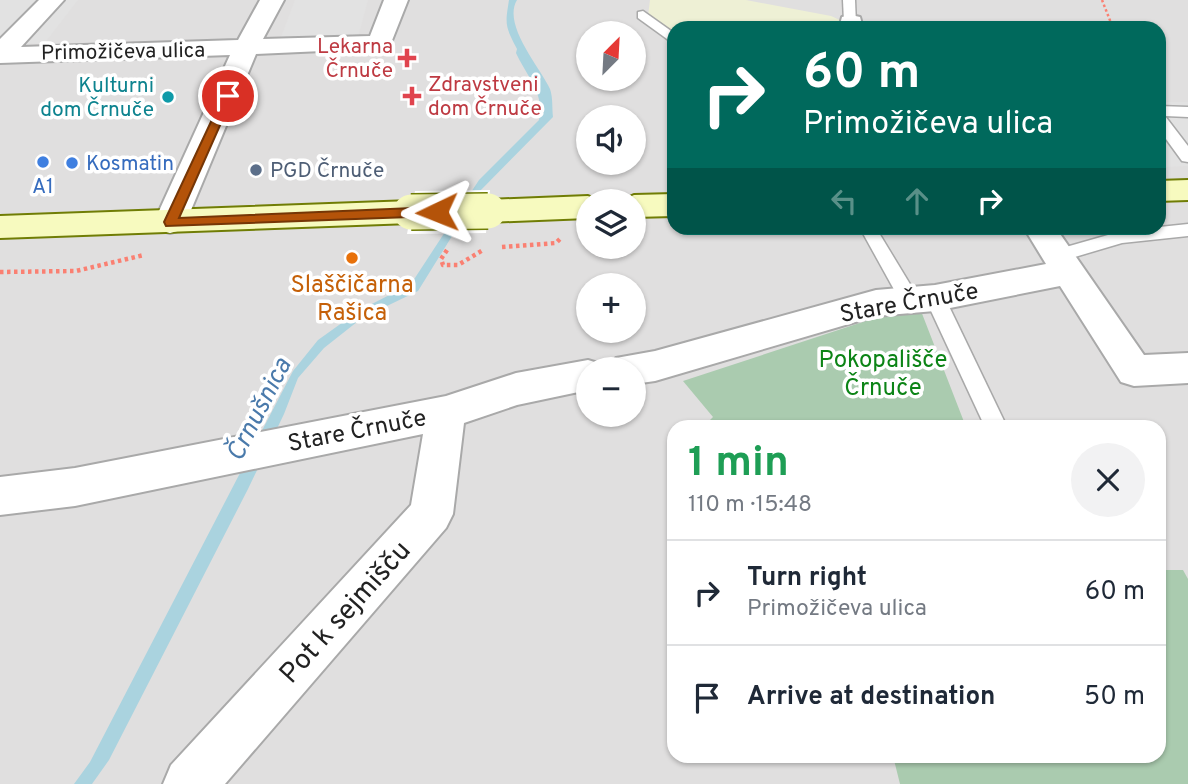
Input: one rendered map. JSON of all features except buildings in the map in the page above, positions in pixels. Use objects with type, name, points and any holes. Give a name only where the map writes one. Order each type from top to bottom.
[{"type":"main road","points":[[1166,191],[1188,190]]},
{"type":"main road","points":[[646,206],[667,205]]},
{"type":"main road","points":[[0,227],[576,207]]},
{"type":"street","points":[[0,54],[52,0]]},
{"type":"street","name":"Primožičeva ulica","points":[[170,222],[246,48],[272,0]]},
{"type":"street","name":"Primožičeva ulica","points":[[0,54],[380,43],[396,0]]},
{"type":"street","points":[[1044,235],[1134,371],[1188,368]]},
{"type":"street","name":"Stare Črnuče","points":[[646,367],[876,303],[922,298],[1063,264]]},
{"type":"street","name":"Stare Črnuče","points":[[0,496],[75,486],[446,413],[516,389],[576,377]]},
{"type":"street","name":"Pot k sejmišču","points":[[190,784],[431,514],[446,413]]},
{"type":"lane","points":[[643,15],[667,34]]},
{"type":"lane","points":[[1166,113],[1188,112]]},
{"type":"lane","points":[[1166,125],[1188,157]]},
{"type":"lane","points":[[1166,232],[1188,230]]},
{"type":"lane","points":[[873,235],[922,298],[992,420]]},
{"type":"lane","points":[[1063,264],[1122,237],[1141,235]]},
{"type":"path","points":[[1102,0],[1111,21]]},
{"type":"path","points":[[497,248],[556,243],[564,231]]},
{"type":"path","points":[[452,240],[441,260],[443,265],[458,265],[485,249]]},
{"type":"shaded area","points":[[0,0],[1188,0],[1188,784],[0,784]]},
{"type":"shaded area","points":[[0,0],[78,0],[44,44],[0,42]]},
{"type":"shaded area","points":[[295,0],[368,0],[358,37],[280,40]]},
{"type":"shaded area","points":[[1166,102],[1188,102],[1188,166],[1166,167]]},
{"type":"green space","points":[[650,0],[746,0],[831,16],[842,21],[667,21],[667,31],[648,16]]},
{"type":"green space","name":"Pokopališče Črnuče","points":[[921,311],[963,420],[710,420],[713,417],[683,381],[878,317]]},
{"type":"green space","points":[[1166,570],[1183,570],[1188,579],[1188,784],[900,784],[895,763],[1166,763]]},
{"type":"water","name":"Črnušnica","points":[[509,0],[517,0],[514,21],[524,46],[550,89],[553,117],[480,191],[418,291],[362,318],[324,348],[298,378],[248,489],[109,760],[92,784],[74,784],[90,762],[293,371],[318,340],[360,310],[411,284],[479,180],[539,120],[537,93],[516,53],[517,49],[508,30]]},
{"type":"pier","points":[[490,190],[486,233],[407,234],[415,191]]},
{"type":"place","name":"Lekarna Črnuče","points":[[407,58]]},
{"type":"place","name":"Zdravstveni dom Črnuče","points":[[412,96]]},
{"type":"place","name":"Kulturni dom Črnuče","points":[[168,97]]},
{"type":"place","name":"A1","points":[[43,162]]},
{"type":"place","name":"Kosmatin","points":[[72,163]]},
{"type":"place","name":"PGD Črnuče","points":[[256,170]]},
{"type":"place","name":"Slaščičarna Rašica","points":[[352,258]]},
{"type":"route","points":[[228,96],[170,222],[437,212]]}]
